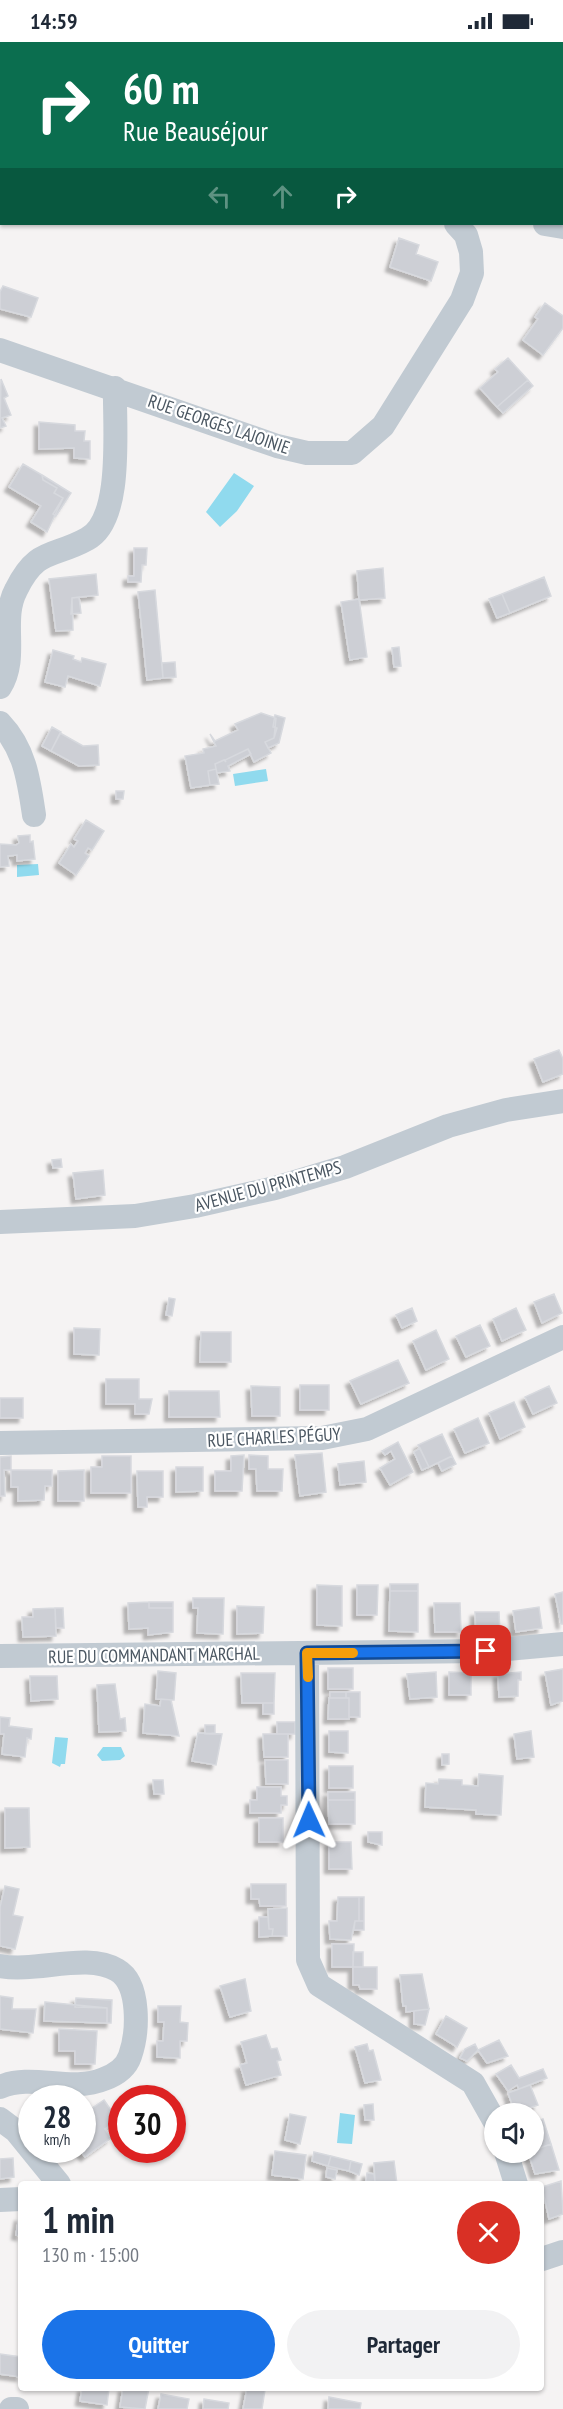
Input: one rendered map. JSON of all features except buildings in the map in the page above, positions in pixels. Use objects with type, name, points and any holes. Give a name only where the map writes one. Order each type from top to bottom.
[{"type":"street","name":"RUE GEORGES LAJOINIE","points":[[0,350],[278,446],[306,453],[352,453],[383,426],[462,300],[472,273],[471,252],[466,235],[457,225]]},
{"type":"street","points":[[0,687],[6,677],[10,657],[9,612],[14,593],[22,577],[49,552],[88,539],[101,528],[109,510],[113,487],[115,388]]},
{"type":"street","points":[[0,723],[11,734],[26,767],[34,815]]},
{"type":"street","name":"AVENUE DU PRINTEMPS","points":[[0,1222],[135,1216],[206,1203],[275,1188],[345,1167],[448,1126],[506,1110],[563,1101]]},
{"type":"street","name":"RUE CHARLES PÉGUY","points":[[0,1443],[322,1438],[367,1429],[563,1336]]},
{"type":"street","name":"RUE DU COMMANDANT MARCHAL","points":[[0,1656],[486,1651],[563,1644]]},
{"type":"street","points":[[307,1653],[308,1960],[319,1984],[473,2083],[484,2103]]},
{"type":"street","points":[[0,1966],[16,1969],[105,1963],[121,1971],[132,1988],[136,2026],[130,2057],[118,2073],[101,2081],[81,2084],[13,2081],[0,2087]]},
{"type":"street","points":[[0,2119],[16,2131],[57,2181]]},
{"type":"street","points":[[509,2163],[515,2181]]},
{"type":"street","points":[[0,2200],[18,2199]]},
{"type":"street","points":[[544,2259],[563,2252]]},
{"type":"street","points":[[11,2409],[17,2409]]},
{"type":"water","points":[[234,473],[254,486],[237,511],[220,527],[206,512]]},
{"type":"water","points":[[266,769],[268,781],[235,786],[233,774]]},
{"type":"water","points":[[38,864],[39,875],[17,877],[17,865]]},
{"type":"water","points":[[55,1737],[68,1738],[65,1764],[61,1764],[60,1767],[52,1763]]},
{"type":"water","points":[[103,1747],[121,1747],[125,1756],[120,1760],[102,1761],[97,1755]]},
{"type":"water","points":[[340,2113],[355,2115],[352,2144],[337,2143]]},
{"type":"slow traffic","points":[[308,1677],[307,1653],[353,1653]]},
{"type":"route","points":[[309,1820],[307,1653],[486,1651]]}]
